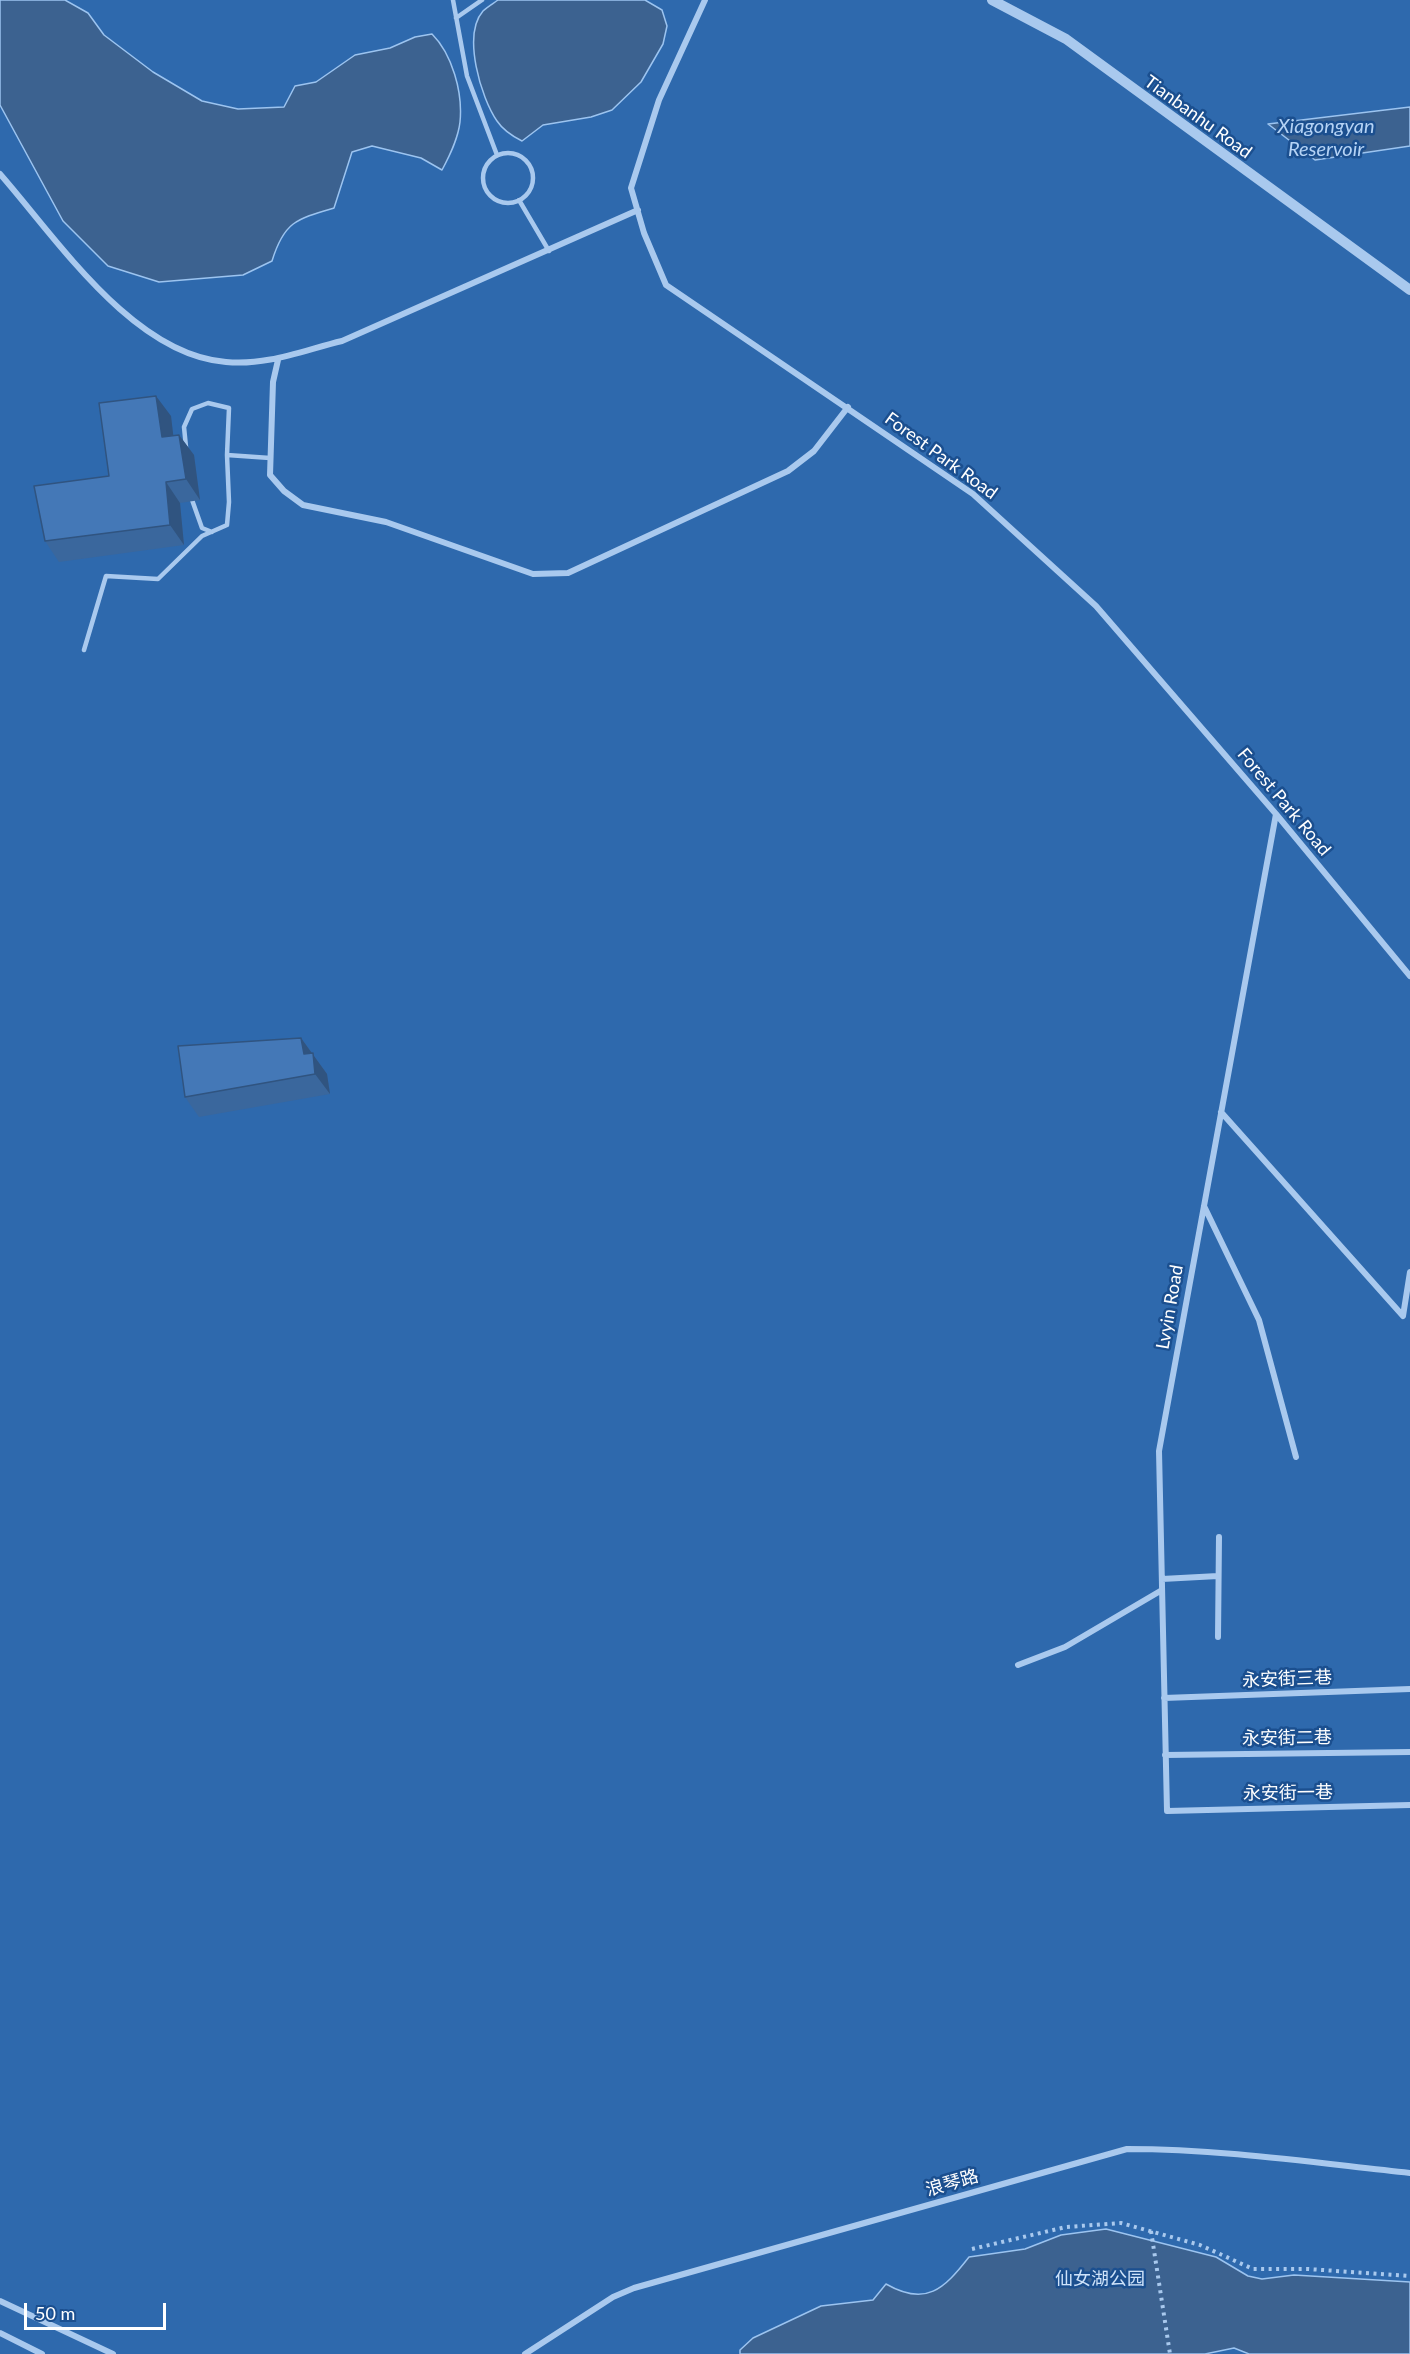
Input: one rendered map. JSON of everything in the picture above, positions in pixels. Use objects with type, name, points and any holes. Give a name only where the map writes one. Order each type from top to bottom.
[{"type":"street","name":"Forest Park Road","points":[[705,0],[659,100],[632,188],[644,233],[666,285],[973,494],[1096,606],[1276,814],[1410,976]]},
{"type":"street","name":"Tianbanhu Road","points":[[992,0],[1066,39],[1410,290]]},
{"type":"street","points":[[0,174],[112,304],[148,332],[190,355],[225,362],[278,360],[342,341],[638,210]]},
{"type":"street","points":[[278,360],[273,382],[270,475],[284,491],[303,505],[386,522],[533,574],[568,573],[788,471],[814,451],[848,407]]},
{"type":"street","name":"Lvyin Road","points":[[1167,1811],[1159,1451],[1276,814]]},
{"type":"street","points":[[1221,1112],[1403,1316],[1410,1272]]},
{"type":"street","points":[[1204,1205],[1259,1320],[1296,1457]]},
{"type":"street","points":[[1218,1637],[1219,1537]]},
{"type":"street","points":[[1161,1579],[1218,1576]]},
{"type":"street","points":[[1018,1665],[1065,1647],[1162,1590]]},
{"type":"street","name":"永安街三巷","points":[[1164,1698],[1410,1689]]},
{"type":"street","name":"永安街二巷","points":[[1165,1755],[1410,1752]]},
{"type":"street","name":"永安街一巷","points":[[1167,1811],[1410,1805]]},
{"type":"street","name":"浪琴路","points":[[525,2354],[614,2297],[634,2288],[1127,2150],[1167,2149],[1246,2155],[1410,2174]]},
{"type":"street","points":[[0,2301],[112,2354]]},
{"type":"street","points":[[0,2333],[42,2354]]},
{"type":"lane","points":[[453,0],[467,76],[497,155]]},
{"type":"lane","points":[[456,18],[482,0]]},
{"type":"lane","points":[[508,153],[519,156],[531,168],[532,185],[519,200],[499,201],[486,190],[483,173],[488,162],[497,155],[508,153]]},
{"type":"lane","points":[[519,200],[549,251]]},
{"type":"lane","points":[[84,650],[105,576],[158,579],[202,536],[227,525],[229,408],[208,403],[192,409],[184,427],[186,458]]},
{"type":"lane","points":[[227,455],[270,458]]},
{"type":"lane","points":[[190,492],[202,528],[212,532]]},
{"type":"path","points":[[972,2249],[1066,2227],[1121,2223],[1200,2245],[1253,2270],[1308,2269],[1410,2276]]},
{"type":"path","points":[[1151,2231],[1170,2354]]},
{"type":"green space","points":[[0,0],[1410,0],[1410,2354],[0,2354]]},
{"type":"water","points":[[0,0],[65,0],[88,13],[104,35],[153,72],[202,101],[238,109],[284,107],[295,86],[316,82],[355,55],[390,48],[415,37],[432,34],[445,52],[458,86],[460,122],[457,135],[442,170],[421,158],[372,146],[352,152],[334,208],[310,215],[293,224],[281,238],[272,261],[243,275],[159,282],[108,266],[63,221],[0,105]]},
{"type":"water","points":[[498,0],[645,0],[662,10],[667,26],[663,44],[641,82],[612,110],[591,117],[543,125],[522,141],[497,121],[485,97],[476,66],[474,35],[477,22],[483,11]]},
{"type":"water","name":"Xiagongyan Reservoir","points":[[1410,107],[1410,146],[1315,160],[1268,124]]},
{"type":"water","name":"仙女湖公园","points":[[1106,2229],[1216,2257],[1248,2276],[1262,2279],[1294,2275],[1410,2282],[1410,2354],[1249,2354],[1234,2348],[1205,2354],[740,2354],[740,2350],[753,2338],[821,2306],[873,2300],[886,2284],[900,2291],[923,2294],[942,2286],[969,2257],[1025,2249],[1061,2235]]},
{"type":"building","points":[[156,396],[162,437],[179,435],[186,479],[166,482],[170,525],[45,541],[34,486],[109,476],[99,403]]},
{"type":"building","points":[[301,1038],[304,1054],[313,1053],[315,1074],[185,1097],[178,1046]]}]
